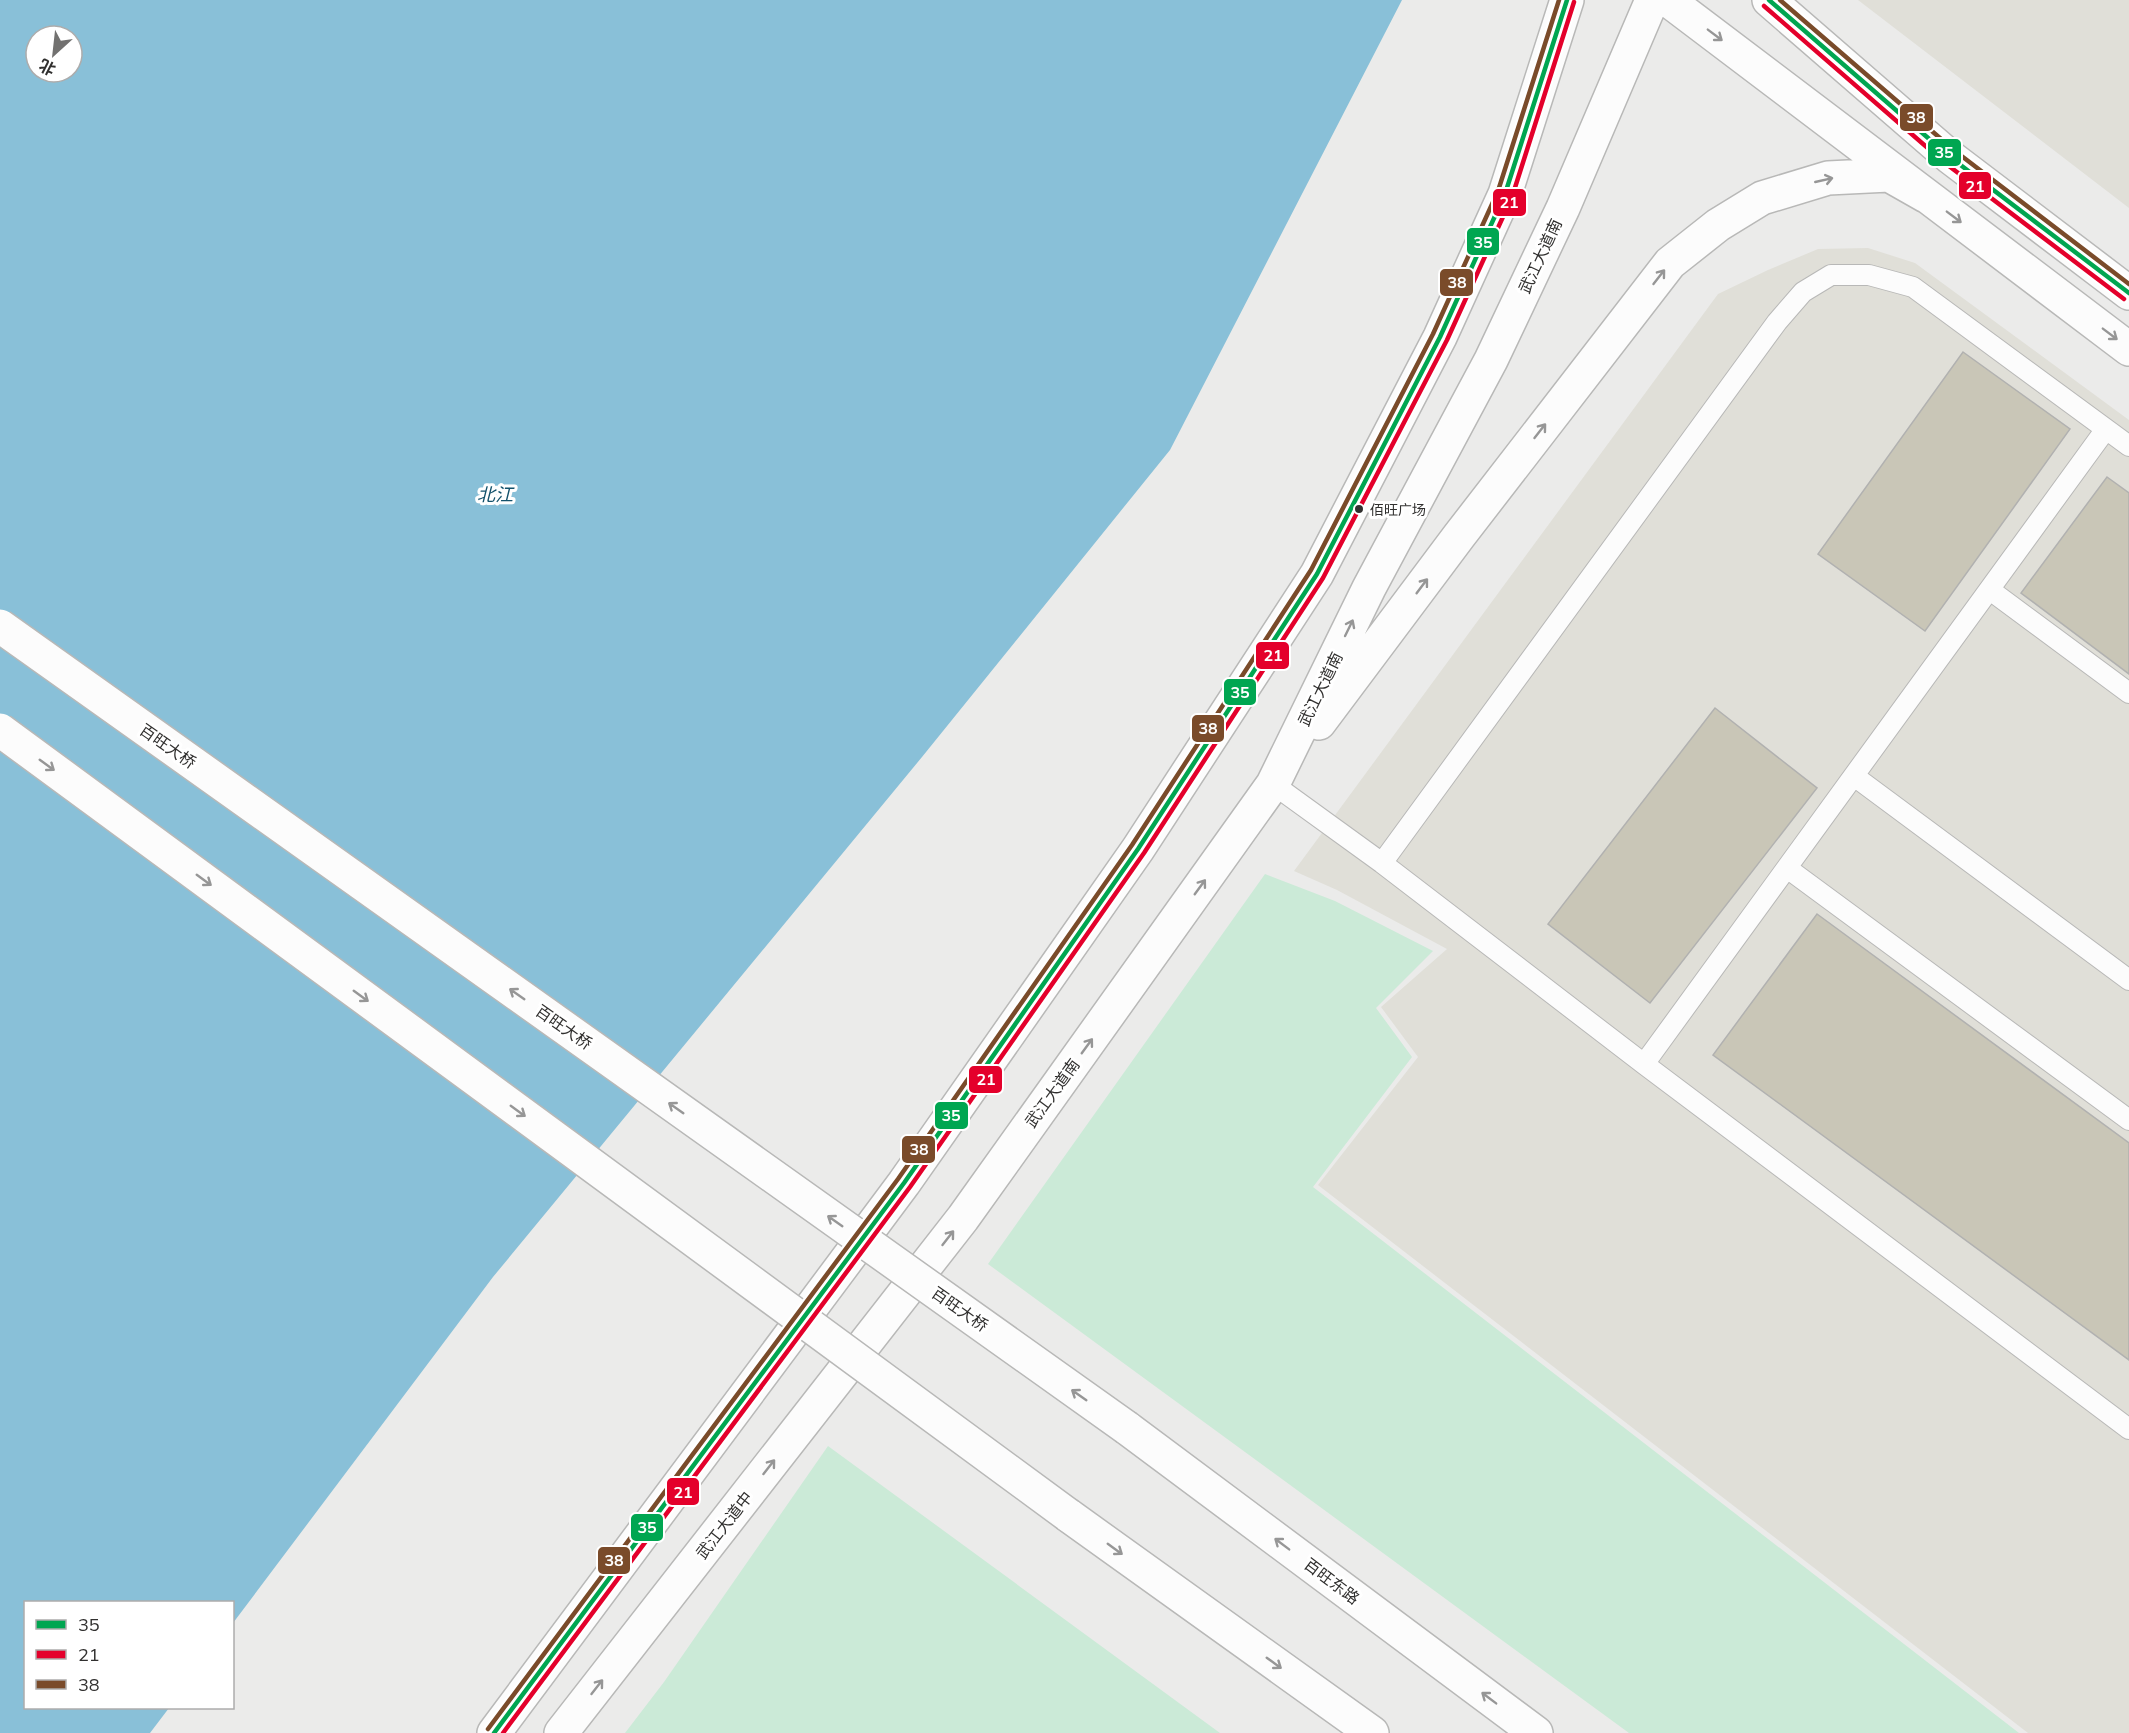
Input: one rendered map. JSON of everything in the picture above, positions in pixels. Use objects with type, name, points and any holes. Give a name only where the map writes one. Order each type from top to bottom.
[{"type":"main road","points":[[494,1733],[911,1173],[1138,849],[1317,574],[1440,337],[1505,194],[1567,0]]},
{"type":"main road","name":"武江大道南","points":[[886,1317],[963,1218],[1273,784],[1369,588],[1491,360],[1563,208],[1652,0]]},
{"type":"main road","points":[[1668,0],[2129,349]]},
{"type":"main road","points":[[1769,0],[1950,157],[2129,292]]},
{"type":"main road","points":[[1273,784],[1459,536],[1670,263],[1718,225],[1762,198],[1828,178],[1889,175],[1926,196]]},
{"type":"main road","name":"百旺大桥","points":[[0,626],[1127,1428]]},
{"type":"main road","points":[[0,730],[1068,1515],[1372,1733]]},
{"type":"main road","name":"武江大道中","points":[[561,1733],[886,1317]]},
{"type":"main road","name":"百旺东路","points":[[1127,1428],[1536,1733]]},
{"type":"lane","points":[[1382,862],[1777,322],[1803,292],[1831,275],[1869,275],[1913,288],[2129,446]]},
{"type":"lane","points":[[1644,1064],[2106,429]]},
{"type":"lane","points":[[1990,590],[2129,693]]},
{"type":"lane","points":[[1854,776],[2129,980]]},
{"type":"lane","points":[[1273,784],[1382,862],[1644,1064],[2129,1429]]},
{"type":"lane","points":[[1786,868],[2129,1120]]},
{"type":"shaded area","points":[[1858,0],[2129,0],[2129,208]]},
{"type":"shaded area","points":[[1868,248],[1915,263],[2129,420],[2129,1733],[2028,1733],[1318,1185],[1418,1057],[1381,1007],[1447,949],[1337,890],[1294,871],[1718,294],[1818,249]]},
{"type":"green space","points":[[1265,874],[1335,901],[1433,951],[1376,1008],[1412,1057],[1313,1187],[2019,1733],[1629,1733],[988,1264]]},
{"type":"green space","points":[[828,1446],[1220,1733],[625,1733],[664,1682]]},
{"type":"water","name":"北江","points":[[0,0],[1402,0],[1170,450],[922,757],[493,1277],[234,1622],[234,1601],[24,1601],[24,1709],[168,1709],[150,1733],[0,1733]]},
{"type":"building","points":[[1963,352],[2070,429],[1925,631],[1818,554]]},
{"type":"building","points":[[2107,477],[2129,493],[2129,674],[2021,593]]},
{"type":"building","points":[[1715,708],[1817,788],[1650,1003],[1548,924]]},
{"type":"building","points":[[1817,914],[2129,1143],[2129,1360],[1713,1055]]},
{"type":"transit line","name":"38","points":[[488,1729],[898,1179],[1132,845],[1311,570],[1433,334],[1498,191],[1559,0]]},
{"type":"transit line","name":"35","points":[[494,1733],[904,1183],[1138,849],[1317,574],[1440,337],[1505,194],[1567,0]]},
{"type":"transit line","name":"35","points":[[1769,0],[1950,157],[2129,293]]},
{"type":"transit line","name":"38","points":[[1780,0],[1955,151],[2129,284]]},
{"type":"transit line","name":"21","points":[[503,1733],[910,1187],[1144,853],[1323,578],[1447,340],[1512,197],[1574,2]]},
{"type":"transit line","name":"21","points":[[1764,6],[1945,163],[2124,299]]},
{"type":"place","name":"佰旺广场","points":[[1359,509]]}]
